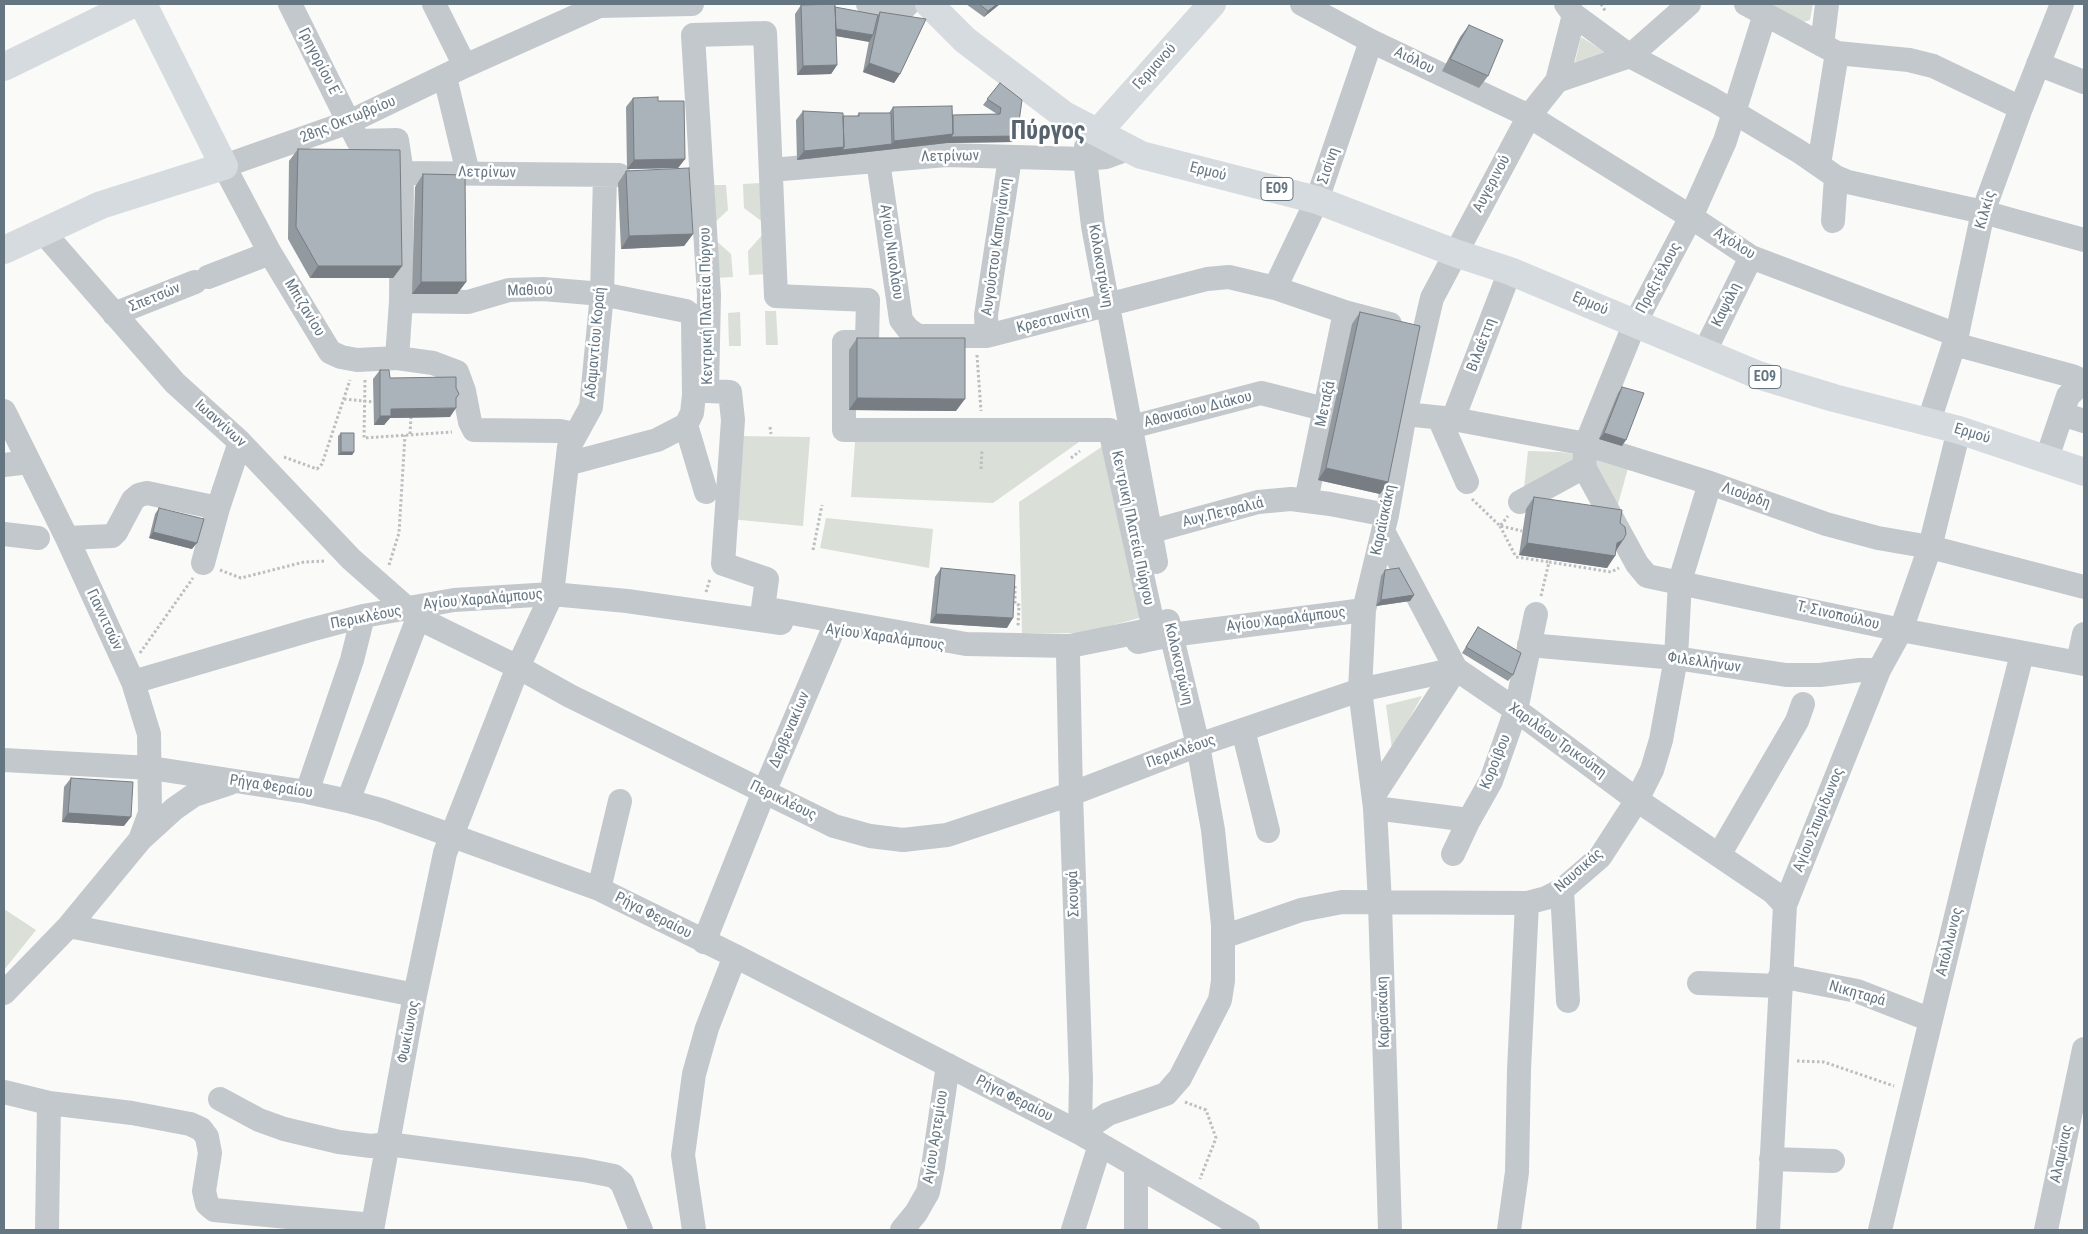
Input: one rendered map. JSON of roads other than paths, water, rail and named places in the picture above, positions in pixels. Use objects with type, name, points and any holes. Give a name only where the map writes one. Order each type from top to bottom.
[{"type":"main road","points":[[4,67],[133,4]]},
{"type":"main road","name":"Μπιζανίου","points":[[143,4],[224,166]]},
{"type":"main road","name":"Γερμανού","points":[[1098,132],[1209,5]]},
{"type":"main road","name":"Ερμού","points":[[930,6],[965,40],[1064,115],[1141,155],[1317,200],[1455,253],[1510,271],[1758,375],[1834,398],[1929,421],[2047,458],[2084,472]]},
{"type":"main road","name":"28ης Οκτωβρίου","points":[[4,250],[101,204],[224,166]]},
{"type":"street","name":"Γρηγορίου Ε΄","points":[[290,4],[358,141],[396,140],[402,172]]},
{"type":"street","points":[[434,4],[455,72],[468,173]]},
{"type":"street","name":"28ης Οκτωβρίου","points":[[224,166],[349,122],[599,5],[692,4]]},
{"type":"street","points":[[868,4],[902,10],[930,6]]},
{"type":"street","name":"Αιόλου","points":[[1302,4],[1371,41],[1529,116]]},
{"type":"street","points":[[1689,4],[1630,56],[1557,81],[1570,9],[1630,56],[1712,99],[1827,171],[1848,182],[1983,212],[2084,240]]},
{"type":"street","points":[[1826,4],[1829,49],[1827,171],[1833,221]]},
{"type":"street","name":"Κιλκίς","points":[[1929,421],[1956,339],[1983,212],[2020,108],[2062,4]]},
{"type":"street","points":[[1755,9],[1829,49],[1910,60],[1933,66],[2020,108]]},
{"type":"street","name":"Πραξιτέλους","points":[[1585,455],[1635,323],[1691,217],[1725,141],[1735,114],[1755,9]]},
{"type":"street","name":"Κεντρική Πλατεία Πύργου","points":[[765,33],[771,170],[776,296],[868,300],[867,342],[844,342],[844,430],[1110,430],[1154,629],[1070,646],[966,644],[762,608],[767,579],[723,564],[733,420],[730,392],[707,391],[709,295],[692,173],[693,36],[765,33]]},
{"type":"street","name":"Σισίνη","points":[[1275,288],[1317,200],[1371,41]]},
{"type":"street","points":[[2038,64],[2083,87]]},
{"type":"street","name":"Αυγερινού","points":[[1455,253],[1529,116],[1557,81]]},
{"type":"street","name":"Αχόλου","points":[[1529,116],[1691,217],[1750,257],[1956,339],[2084,381]]},
{"type":"street","name":"Κολοκοτρώνη","points":[[1080,1133],[1108,1114],[1166,1094],[1180,1078],[1220,1000],[1223,981],[1223,937],[1212,821],[1198,745],[1171,635],[1149,532],[1093,226],[1085,159],[1086,147],[1098,132]]},
{"type":"street","name":"Λετρίνων","points":[[771,170],[946,155],[1085,159],[1106,157],[1128,149]]},
{"type":"street","name":"Αυγούστου Καπογιάννη","points":[[981,337],[1010,158]]},
{"type":"street","name":"Αγίου Νικολάου","points":[[878,162],[901,320],[908,329],[918,336]]},
{"type":"street","name":"Μπιζανίου","points":[[224,166],[270,253],[330,352],[341,357],[361,360],[396,358],[433,363],[457,372],[464,391],[470,422],[474,430],[560,431],[574,434]]},
{"type":"street","points":[[396,358],[401,301],[402,172]]},
{"type":"street","name":"Λετρίνων","points":[[402,172],[639,175]]},
{"type":"street","name":"Αδαμαντίου Κοραή","points":[[518,667],[552,594],[569,447],[574,434],[591,407],[602,294],[605,176]]},
{"type":"street","name":"Ιωαννίνων","points":[[44,232],[175,383],[240,442],[351,558],[412,613]]},
{"type":"street","name":"Σπετσών","points":[[114,314],[270,253]]},
{"type":"street","name":"Καραϊσκάκη","points":[[1390,1230],[1375,801],[1360,690],[1364,610],[1385,523],[1405,414],[1432,298],[1455,253]]},
{"type":"street","name":"Καψάλη","points":[[1704,353],[1750,257]]},
{"type":"street","name":"Βιλαέττη","points":[[1446,418],[1510,271]]},
{"type":"street","name":"Κρεσταινίτη","points":[[918,336],[981,337],[1107,307],[1207,279],[1229,277],[1275,288],[1345,312],[1421,332]]},
{"type":"street","name":"Μαθιού","points":[[401,301],[468,302],[509,290],[543,289],[602,294],[686,311],[693,320],[694,395],[692,413],[686,426]]},
{"type":"street","name":"Μεταξά","points":[[1307,496],[1345,312]]},
{"type":"street","points":[[2047,458],[2068,396],[2084,381]]},
{"type":"street","name":"Αθανασίου Διάκου","points":[[1131,427],[1261,394],[1324,409]]},
{"type":"street","name":"Γιαννιτσών","points":[[4,411],[67,538],[130,677],[149,734],[151,768],[150,813],[140,840]]},
{"type":"street","name":"Λιούρδη","points":[[1405,414],[1446,418],[1585,455],[1710,483],[1826,524],[1878,538],[1930,547],[2084,587]]},
{"type":"street","points":[[2062,414],[2084,422]]},
{"type":"street","points":[[1446,418],[1470,492]]},
{"type":"street","points":[[567,464],[657,440],[686,426],[706,492]]},
{"type":"street","name":"Αγίου Σπυρίδωνος","points":[[1768,1230],[1785,905],[1879,670],[1901,630],[1930,547],[1959,430]]},
{"type":"street","points":[[203,563],[218,508],[240,442]]},
{"type":"street","points":[[1520,502],[1585,455]]},
{"type":"street","name":"Τ. Σινοπούλου","points":[[1585,455],[1618,528],[1637,564],[1647,576],[1680,581],[1901,630],[2022,654],[2081,663]]},
{"type":"street","points":[[4,465],[29,462]]},
{"type":"street","name":"Ναυσικάς","points":[[1223,937],[1301,910],[1342,902],[1457,901],[1526,903],[1546,898],[1562,890],[1600,857],[1637,800],[1652,770],[1660,740],[1676,658],[1680,581],[1710,483]]},
{"type":"street","points":[[67,538],[112,536],[116,532],[132,500],[139,495],[147,493],[218,508]]},
{"type":"street","name":"Αυγ.Πετραλιά","points":[[1149,532],[1258,502],[1292,499],[1330,504],[1385,523]]},
{"type":"street","name":"Χαριλάου Τρικούπη","points":[[1385,523],[1456,668],[1637,800],[1773,892],[1785,905]]},
{"type":"street","points":[[4,534],[38,538]]},
{"type":"street","name":"Αγίου Χαραλάμπους","points":[[412,613],[454,600],[552,594],[700,611],[963,649],[1020,655],[1068,655],[1171,635],[1364,610]]},
{"type":"street","points":[[348,801],[412,613]]},
{"type":"street","name":"Περικλέους","points":[[130,677],[363,616],[412,613],[570,696],[834,826],[870,836],[903,840],[947,835],[1070,794],[1198,745],[1360,690],[1456,668]]},
{"type":"street","name":"Κοροίβου","points":[[1453,854],[1469,820],[1491,781],[1516,710],[1536,614]]},
{"type":"street","points":[[307,792],[352,660],[363,616]]},
{"type":"street","name":"Δερβενακίων","points":[[704,942],[764,792],[833,630]]},
{"type":"street","points":[[2081,663],[2084,634]]},
{"type":"street","name":"Φιλελλήνων","points":[[1529,645],[1676,658],[1794,675],[1879,670]]},
{"type":"street","name":"Απόλλωνος","points":[[1880,1230],[2022,654]]},
{"type":"street","name":"Σκουφά","points":[[1068,655],[1070,794],[1081,1079],[1080,1133]]},
{"type":"street","name":"Φωκίωνος","points":[[373,1228],[416,995],[445,853],[518,667]]},
{"type":"street","points":[[1456,668],[1375,801],[1469,820]]},
{"type":"street","points":[[1719,855],[1797,721],[1803,704]]},
{"type":"street","points":[[1243,730],[1268,831]]},
{"type":"street","name":"Ρήγα Φεραίου","points":[[4,760],[151,768],[307,792],[381,810],[599,889],[735,956],[1080,1133],[1136,1165],[1206,1213],[1248,1230]]},
{"type":"street","name":"Γιαννιτσών","points":[[4,993],[69,926],[140,840],[174,809],[194,795],[236,782]]},
{"type":"street","points":[[599,889],[620,801]]},
{"type":"street","points":[[1562,890],[1568,1001]]},
{"type":"street","points":[[1509,1230],[1517,1172],[1526,903]]},
{"type":"street","points":[[69,926],[416,995]]},
{"type":"street","points":[[694,1230],[683,1155],[694,1074],[706,1028],[735,956]]},
{"type":"street","name":"Νικηταρά","points":[[1699,983],[1780,981],[1857,991],[1931,1020]]},
{"type":"street","name":"Αλαμάνας","points":[[2046,1230],[2084,1049]]},
{"type":"street","name":"Αγίου Αρτεμίου","points":[[902,1230],[916,1214],[928,1192],[948,1065]]},
{"type":"street","points":[[4,1092],[49,1102],[132,1113],[190,1124],[202,1129],[207,1138],[210,1153],[204,1191],[208,1204],[214,1210],[373,1228]]},
{"type":"street","points":[[220,1099],[259,1120],[284,1129],[339,1142],[371,1146],[388,1144],[584,1170],[614,1176],[622,1183],[641,1230]]},
{"type":"street","points":[[47,1230],[49,1102]]},
{"type":"street","points":[[1073,1230],[1100,1145]]},
{"type":"street","points":[[1771,1159],[1833,1161]]},
{"type":"street","points":[[1136,1165],[1136,1230]]},
{"type":"district","name":"Πύργος","points":[[1048,133]]}]
